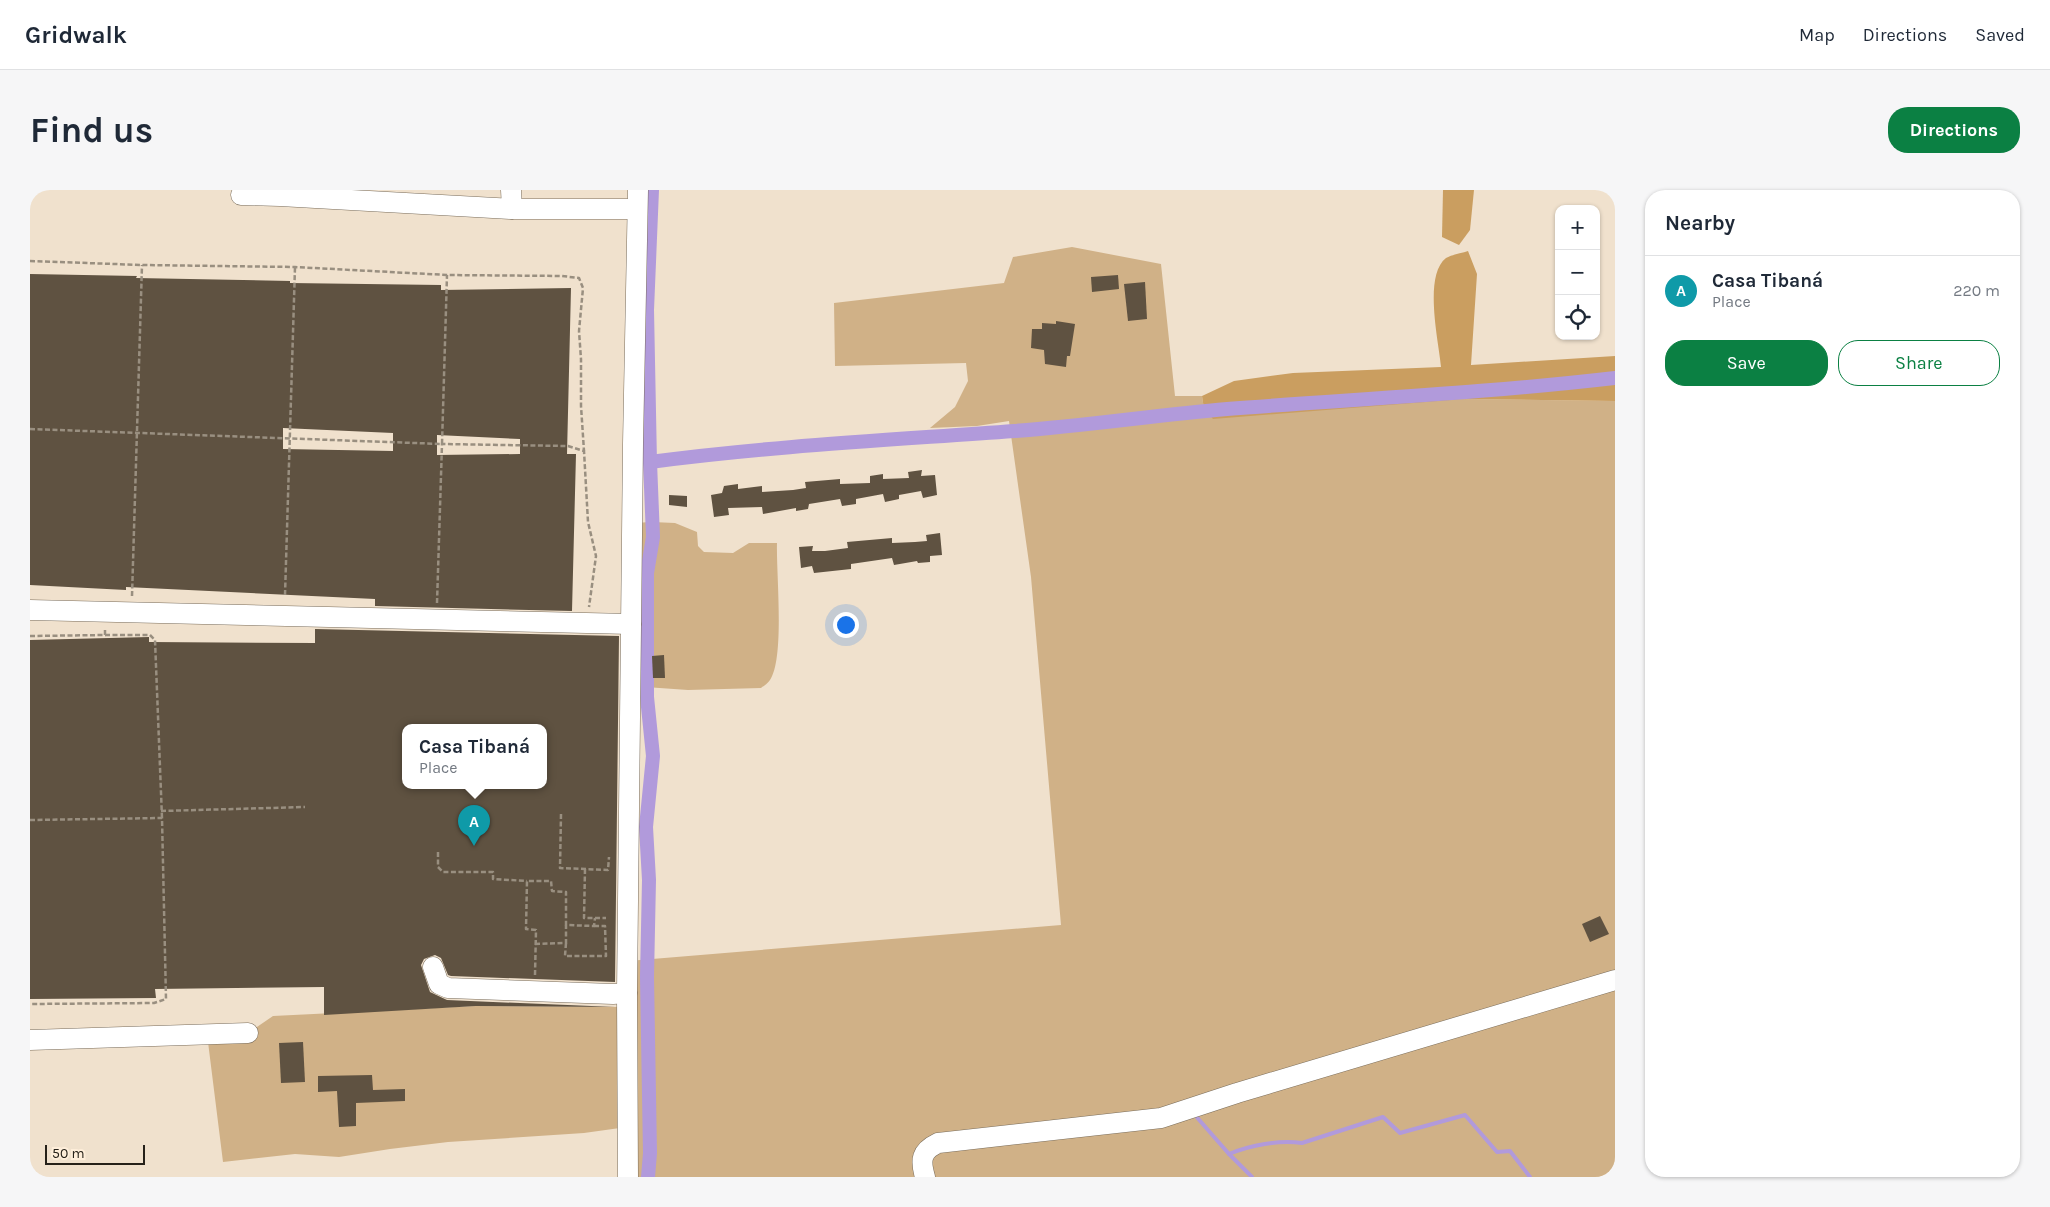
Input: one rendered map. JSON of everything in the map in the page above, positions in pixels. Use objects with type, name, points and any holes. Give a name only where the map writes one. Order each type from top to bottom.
[{"type":"street","points":[[240,195],[280,193],[511,200],[638,200],[623,623],[628,1177]]},
{"type":"street","points":[[30,610],[623,623]]},
{"type":"street","points":[[433,967],[439,984],[448,988],[534,992],[627,993]]},
{"type":"street","points":[[925,1177],[922,1155],[929,1147],[938,1143],[1161,1118],[1237,1093],[1615,980]]},
{"type":"street","points":[[30,1040],[248,1033]]},
{"type":"path","points":[[30,261],[295,267],[447,275],[562,276],[579,278],[584,288],[579,331],[581,406],[588,522],[596,556],[586,622]]},
{"type":"path","points":[[132,612],[142,265]]},
{"type":"path","points":[[284,595],[295,267]]},
{"type":"path","points":[[441,619],[437,602],[447,275]]},
{"type":"path","points":[[30,428],[442,444],[568,446],[584,451]]},
{"type":"path","points":[[105,635],[107,612]]},
{"type":"path","points":[[30,636],[150,635],[155,640],[162,818],[166,998],[154,1003],[30,1004]]},
{"type":"path","points":[[161,811],[305,807]]},
{"type":"path","points":[[561,814],[560,868],[608,870],[609,857]]},
{"type":"path","points":[[30,820],[162,818]]},
{"type":"path","points":[[438,852],[438,867],[443,872],[493,872],[494,879],[551,881],[552,891],[566,892],[565,956],[606,956],[605,926],[566,925]]},
{"type":"path","points":[[585,869],[584,918],[606,918]]},
{"type":"path","points":[[527,881],[526,929],[536,930],[534,992]]},
{"type":"path","points":[[594,926],[595,918]]},
{"type":"path","points":[[536,944],[566,943]]},
{"type":"shaded area","points":[[1443,190],[1474,190],[1470,230],[1459,245],[1442,237]]},
{"type":"shaded area","points":[[1072,247],[1161,264],[1175,396],[1202,396],[1204,409],[1463,399],[1615,401],[1615,1177],[628,1177],[627,1127],[584,1133],[448,1142],[339,1157],[295,1154],[223,1162],[207,1034],[248,1033],[273,1016],[476,1006],[628,1007],[628,961],[1061,925],[1031,577],[1009,421],[977,426],[930,428],[955,407],[968,381],[966,363],[835,366],[834,303],[1004,283],[1013,257]]},
{"type":"shaded area","points":[[1468,251],[1477,274],[1471,365],[1615,356],[1615,401],[1463,399],[1213,419],[1204,409],[1202,396],[1234,381],[1293,373],[1441,367],[1434,310],[1435,279],[1439,267],[1446,258]]},
{"type":"shaded area","points":[[633,523],[675,523],[697,532],[698,546],[704,552],[733,553],[749,543],[777,543],[779,635],[777,654],[775,669],[770,680],[761,688],[688,690],[631,686]]},
{"type":"building","points":[[30,274],[290,281],[290,283],[441,285],[441,290],[571,288],[567,454],[576,454],[572,611],[375,606],[375,599],[126,587],[126,590],[30,585]],"holes":[[[283,428],[393,433],[393,451],[283,449]],[[437,435],[520,439],[520,454],[437,455]]]},
{"type":"building","points":[[1118,275],[1119,289],[1092,292],[1091,277]]},
{"type":"building","points":[[1145,282],[1147,319],[1128,321],[1124,284]]},
{"type":"building","points":[[1056,321],[1075,324],[1070,356],[1067,356],[1066,367],[1045,364],[1044,350],[1031,348],[1032,329],[1042,329],[1042,323],[1056,324]]},
{"type":"building","points":[[922,470],[921,476],[935,475],[937,495],[923,498],[921,491],[899,495],[899,499],[885,502],[883,494],[856,499],[856,504],[842,506],[840,499],[809,504],[808,509],[796,511],[796,508],[763,514],[762,507],[728,508],[729,515],[714,517],[711,495],[722,493],[724,486],[738,484],[738,489],[762,486],[762,492],[793,490],[806,488],[805,482],[840,479],[840,484],[870,483],[870,476],[883,474],[883,479],[909,478],[908,472]]},
{"type":"building","points":[[669,495],[687,496],[687,507],[669,505]]},
{"type":"building","points":[[940,533],[942,555],[930,556],[930,562],[918,563],[917,561],[894,565],[892,558],[851,564],[851,569],[814,573],[812,566],[801,568],[799,547],[813,546],[812,551],[825,551],[848,548],[847,542],[892,538],[892,543],[927,541],[926,535]]},
{"type":"building","points":[[315,629],[619,636],[615,982],[451,976],[448,975],[441,958],[435,955],[424,959],[421,965],[430,992],[447,1000],[615,1007],[476,1006],[324,1015],[324,987],[155,989],[156,998],[30,999],[30,640],[149,637],[149,642],[315,643]]},
{"type":"building","points":[[664,655],[665,678],[653,678],[652,656]]},
{"type":"building","points":[[1600,916],[1609,934],[1590,942],[1582,924]]},
{"type":"building","points":[[303,1042],[305,1082],[281,1083],[279,1043]]},
{"type":"building","points":[[372,1075],[373,1090],[405,1089],[405,1101],[356,1103],[356,1126],[339,1127],[337,1091],[318,1092],[318,1076]]},
{"type":"waterway","points":[[648,1177],[650,1153],[647,977],[649,880],[646,827],[653,756],[647,697],[647,573],[653,537],[647,310],[652,190]]},
{"type":"waterway","points":[[650,462],[786,448],[1041,429],[1227,409],[1470,392],[1615,378]]},
{"type":"waterway","points":[[1194,1114],[1252,1177]]},
{"type":"waterway","points":[[1229,1154],[1265,1144],[1302,1143],[1383,1117],[1400,1133],[1465,1115],[1497,1152],[1510,1151],[1530,1177]]},
{"type":"place","name":"Casa Tibaná","points":[[474,846]]}]
